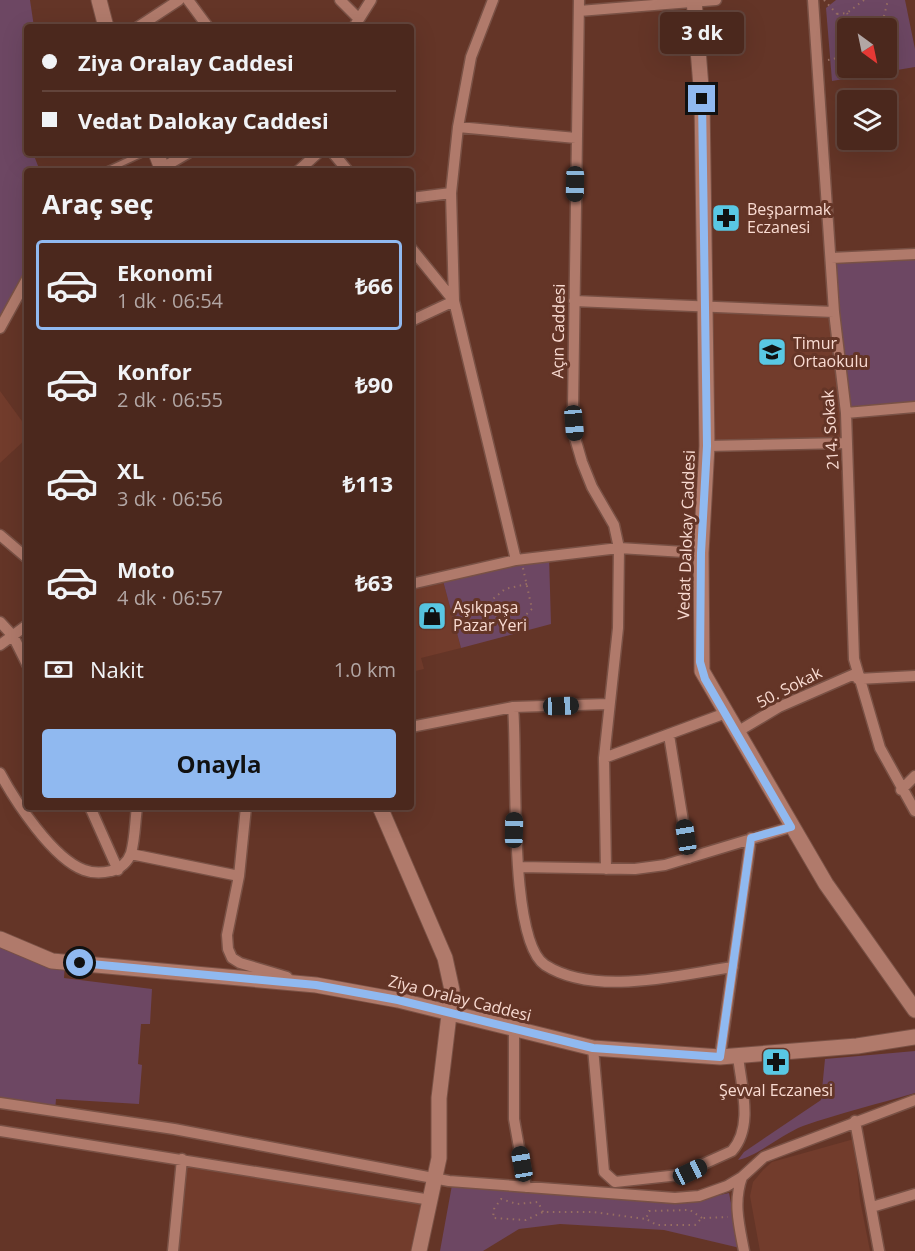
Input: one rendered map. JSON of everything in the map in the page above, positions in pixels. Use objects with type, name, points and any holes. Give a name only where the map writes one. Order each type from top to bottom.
[{"type":"street","points":[[99,0],[105,24]]},
{"type":"street","points":[[143,24],[179,0]]},
{"type":"street","points":[[188,0],[206,24]]},
{"type":"street","points":[[340,0],[357,23],[371,0]]},
{"type":"street","points":[[494,0],[471,57],[458,127],[451,193],[454,301],[519,560]]},
{"type":"street","points":[[579,5],[716,0]]},
{"type":"street","name":"214. Sokak","points":[[813,0],[834,312],[846,413],[857,676],[872,727],[901,790],[915,811]]},
{"type":"street","name":"Vedat Dalokay Caddesi","points":[[694,1],[702,99],[707,446],[701,553],[700,662],[705,679],[826,884],[915,1010]]},
{"type":"street","name":"Açın Caddesi","points":[[579,5],[573,408],[575,438],[592,487],[614,525],[619,548],[618,628],[608,704],[604,758],[606,869]]},
{"type":"street","points":[[458,127],[576,138]]},
{"type":"street","points":[[166,168],[184,156]]},
{"type":"street","points":[[301,168],[315,156]]},
{"type":"street","points":[[336,156],[346,168]]},
{"type":"street","points":[[414,198],[451,193]]},
{"type":"street","points":[[414,252],[454,301]]},
{"type":"street","points":[[831,258],[915,254]]},
{"type":"street","points":[[0,328],[24,284]]},
{"type":"street","points":[[414,320],[454,301]]},
{"type":"street","points":[[574,301],[834,312]]},
{"type":"street","points":[[846,413],[915,407]]},
{"type":"street","points":[[707,446],[847,443]]},
{"type":"street","points":[[0,535],[24,555]]},
{"type":"street","points":[[414,583],[519,560],[619,548],[701,553]]},
{"type":"street","points":[[0,622],[13,636],[24,657]]},
{"type":"street","points":[[0,645],[24,627]]},
{"type":"street","name":"50. Sokak","points":[[737,732],[779,707],[857,676],[915,676]]},
{"type":"street","points":[[414,726],[513,707],[608,704]]},
{"type":"street","points":[[513,707],[516,733],[514,830],[528,933],[533,951],[542,963],[555,971],[603,981],[628,981],[733,967]]},
{"type":"street","points":[[604,758],[726,713]]},
{"type":"street","points":[[669,735],[689,858]]},
{"type":"street","points":[[0,773],[24,810]]},
{"type":"street","points":[[901,790],[915,776]]},
{"type":"street","points":[[24,810],[66,858],[83,870],[105,872],[118,870],[131,854],[137,810]]},
{"type":"street","points":[[91,810],[118,870]]},
{"type":"street","points":[[246,810],[239,876],[227,935],[232,958],[240,963],[316,985]]},
{"type":"street","points":[[381,810],[445,958],[452,990],[439,1098],[439,1147],[436,1177],[419,1251]]},
{"type":"street","points":[[519,867],[635,869],[689,858],[791,827]]},
{"type":"street","points":[[720,1057],[751,838]]},
{"type":"street","points":[[131,854],[239,876]]},
{"type":"street","name":"Ziya Oralay Caddesi","points":[[0,939],[52,961],[316,985],[398,1000],[593,1048],[720,1057],[857,1046],[915,1037]]},
{"type":"street","points":[[514,1030],[514,1119],[526,1187]]},
{"type":"street","points":[[593,1048],[604,1172],[615,1182],[679,1175],[732,1150],[739,1143],[745,1126],[738,1056]]},
{"type":"street","points":[[0,1103],[174,1129],[449,1181],[675,1198],[699,1196],[727,1186],[742,1177],[764,1157],[915,1100]]},
{"type":"street","points":[[855,1121],[879,1251]]},
{"type":"street","points":[[0,1131],[431,1200]]},
{"type":"street","points":[[173,1251],[182,1159]]},
{"type":"street","points":[[742,1177],[736,1192],[737,1216],[744,1251]]},
{"type":"street","points":[[872,1207],[915,1194]]},
{"type":"lane","points":[[112,168],[138,156]]},
{"type":"path","points":[[825,0],[838,18]]},
{"type":"path","points":[[837,14],[847,12],[864,0]]},
{"type":"path","points":[[884,18],[888,0]]},
{"type":"path","points":[[847,12],[850,18]]},
{"type":"path","points":[[818,61],[837,58]]},
{"type":"path","points":[[519,560],[527,584],[532,609],[521,622],[508,627],[503,626],[495,614],[493,599],[505,589],[527,584]]},
{"type":"path","points":[[543,1212],[538,1202],[517,1204],[501,1199],[494,1209],[493,1218],[526,1220],[543,1212],[593,1212],[646,1219],[657,1224],[695,1225],[702,1218]]},
{"type":"path","points":[[646,1219],[649,1211],[690,1210],[702,1218],[737,1216]]},
{"type":"shaded area","points":[[0,0],[30,0],[34,24],[24,24],[24,156],[34,156],[39,168],[24,168],[24,284],[0,328]]},
{"type":"shaded area","points":[[836,0],[905,0],[915,49],[915,67],[897,70],[897,18],[837,18],[837,78],[850,78],[832,81],[826,8]]},
{"type":"shaded area","points":[[915,254],[915,407],[846,413],[831,258]]},
{"type":"shaded area","name":"Timur Ortaokulu","points":[[704,307],[834,312],[847,443],[707,446]]},
{"type":"shaded area","points":[[0,391],[24,424],[24,441],[0,463]]},
{"type":"shaded area","points":[[549,556],[551,624],[461,648],[442,577]]},
{"type":"shaded area","name":"Aşıkpaşa Pazar Yeri","points":[[442,577],[461,648],[421,658],[424,669],[414,671],[414,583]]},
{"type":"shaded area","points":[[0,939],[65,962],[64,978],[152,989],[150,1024],[141,1024],[138,1064],[142,1065],[139,1104],[56,1099],[55,1111],[0,1103]]},
{"type":"shaded area","points":[[915,1051],[915,1093],[803,1126],[754,1154],[738,1160],[744,1152],[821,1100],[825,1059]]},
{"type":"shaded area","points":[[854,1139],[860,1200],[870,1251],[760,1251],[750,1196],[753,1182],[763,1170],[772,1162]]},
{"type":"shaded area","points":[[182,1159],[431,1200],[419,1251],[173,1251]]},
{"type":"shaded area","points":[[452,1185],[691,1201],[729,1193],[740,1248],[664,1230],[560,1224],[519,1229],[483,1251],[440,1251]]},
{"type":"place","name":"Beşparmak Eczanesi","points":[[726,218]]},
{"type":"place","name":"Timur Ortaokulu","points":[[772,352]]},
{"type":"place","name":"Aşıkpaşa Pazar Yeri","points":[[432,616]]},
{"type":"place","name":"Şevval Eczanesi","points":[[776,1062]]},
{"type":"route","points":[[80,963],[316,985],[398,1000],[593,1048],[720,1057],[751,838],[791,827],[705,679],[700,662],[701,553],[707,446],[701,203],[702,99]]}]
